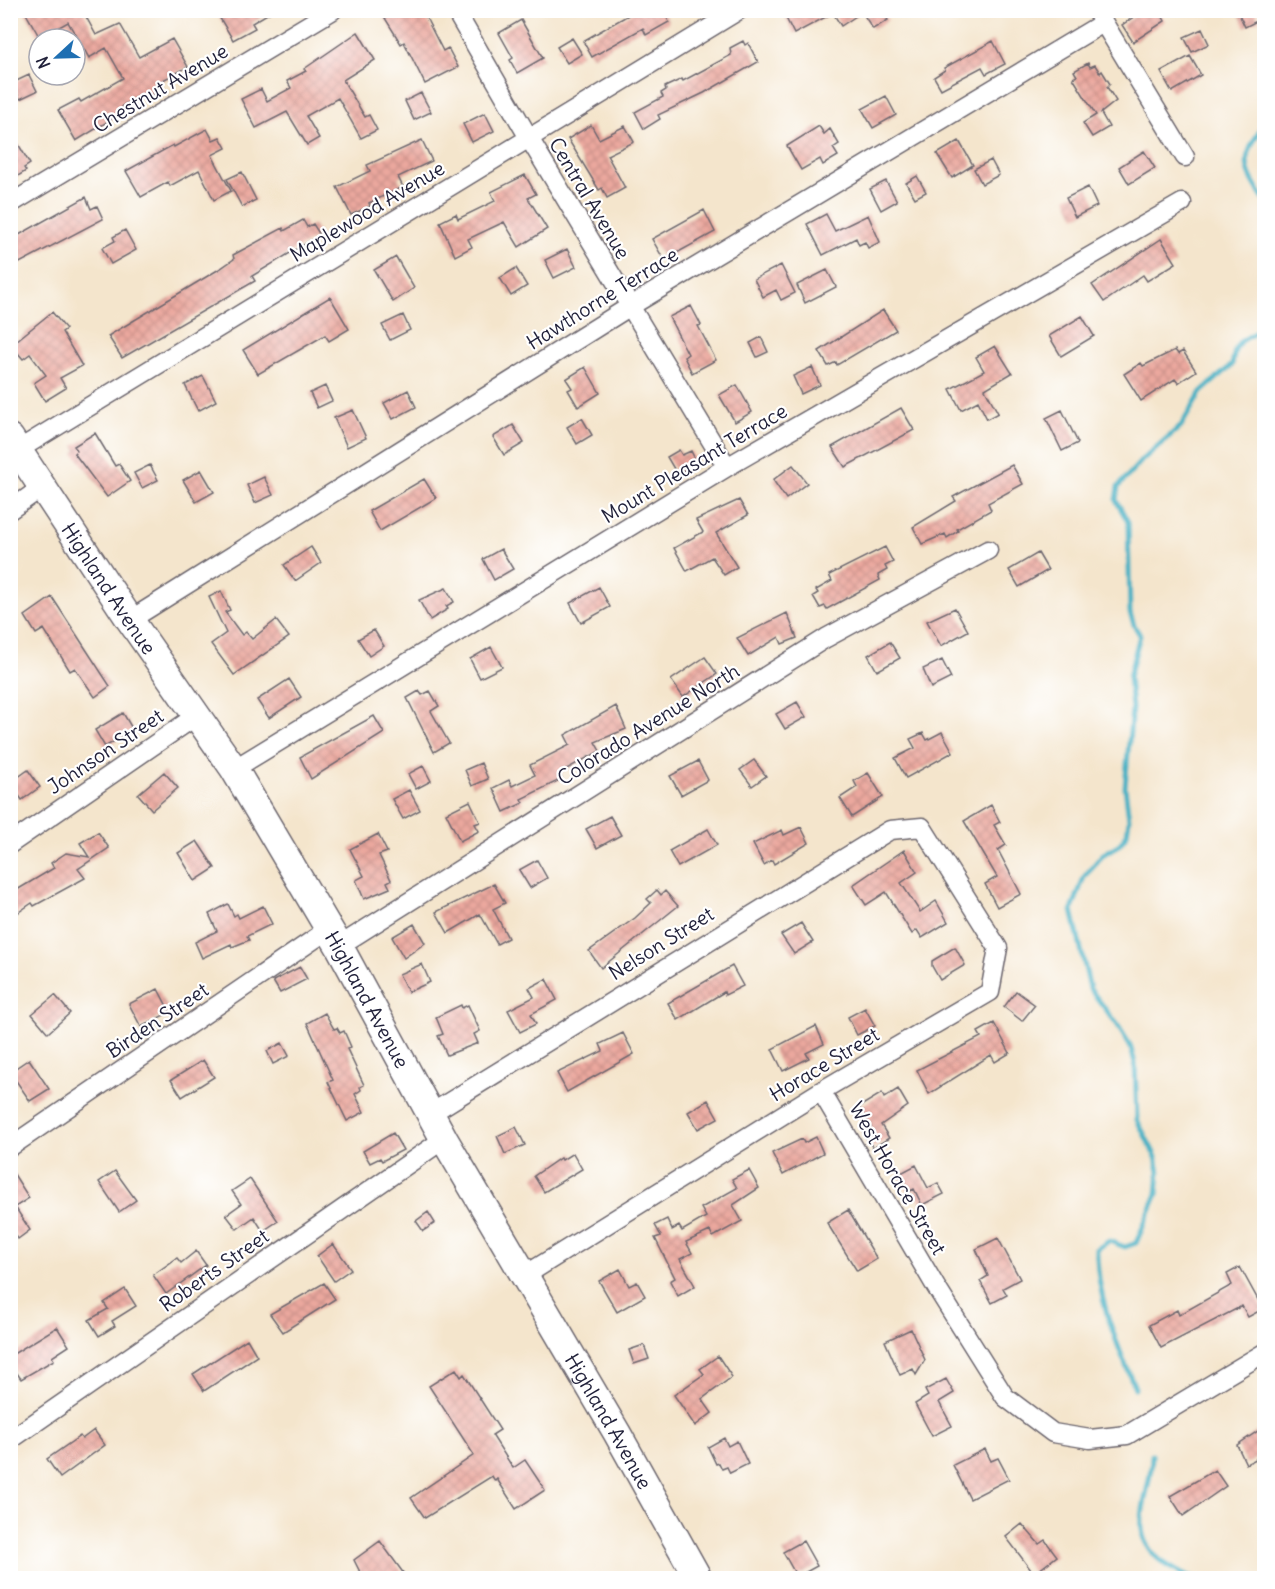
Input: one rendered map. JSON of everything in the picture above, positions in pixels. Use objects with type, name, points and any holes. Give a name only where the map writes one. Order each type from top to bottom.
[{"type":"street","name":"Chestnut Avenue","points":[[10,204],[333,10]]},
{"type":"street","name":"Central Avenue","points":[[455,10],[629,307],[727,467]]},
{"type":"street","name":"Maplewood Avenue","points":[[14,444],[529,138],[739,10]]},
{"type":"street","points":[[1100,17],[1185,157]]},
{"type":"street","name":"Hawthorne Terrace","points":[[130,620],[629,307],[1100,17]]},
{"type":"street","name":"Mount Pleasant Terrace","points":[[234,769],[727,467],[1182,203]]},
{"type":"street","name":"Highland Avenue","points":[[14,444],[130,620],[234,769],[334,937],[444,1139],[617,1433],[698,1578]]},
{"type":"street","points":[[10,510],[41,488]]},
{"type":"street","name":"Colorado Avenue North","points":[[334,937],[826,638],[988,550]]},
{"type":"street","name":"Johnson Street","points":[[10,844],[196,716]]},
{"type":"street","name":"Horace Street","points":[[524,1276],[821,1091],[990,992],[998,948],[922,827]]},
{"type":"street","name":"Nelson Street","points":[[430,1114],[890,830],[922,827]]},
{"type":"street","name":"Birden Street","points":[[10,1147],[334,937]]},
{"type":"street","name":"West Horace Street","points":[[821,1091],[936,1287],[1005,1397],[1053,1433],[1090,1439],[1127,1435],[1264,1353]]},
{"type":"street","name":"Roberts Street","points":[[10,1440],[444,1139]]},
{"type":"building","points":[[24,10],[88,10],[84,13],[96,35],[120,24],[139,57],[172,39],[188,67],[157,83],[151,100],[146,92],[122,106],[125,111],[76,141],[58,110],[79,99],[81,102],[123,78],[106,48],[89,58],[87,27],[71,27],[68,22],[59,27],[34,27]]},
{"type":"building","points":[[227,10],[274,10],[252,23],[255,28],[233,40],[218,15]]},
{"type":"building","points":[[380,10],[422,10],[443,51],[448,48],[458,67],[425,84],[404,42],[401,44]]},
{"type":"building","points":[[637,10],[663,10],[669,22],[646,35],[643,28],[592,57],[583,41]]},
{"type":"building","points":[[796,10],[865,10],[841,26],[833,13],[794,34],[785,16]]},
{"type":"building","points":[[875,10],[881,10],[888,20],[873,29],[865,17]]},
{"type":"building","points":[[1144,10],[1159,10],[1165,21],[1133,42],[1122,25]]},
{"type":"building","points":[[1237,10],[1255,10],[1259,20],[1245,27]]},
{"type":"building","points":[[521,20],[543,58],[517,73],[510,60],[513,58],[499,33]]},
{"type":"building","points":[[1202,29],[1209,44],[1192,52],[1184,37]]},
{"type":"building","points":[[358,32],[375,60],[343,80],[365,117],[369,115],[377,130],[361,138],[338,98],[306,116],[319,138],[307,145],[287,112],[256,128],[241,99],[261,89],[267,101],[291,88],[287,81],[306,71],[304,69]]},
{"type":"building","points":[[572,38],[582,54],[567,63],[557,47]]},
{"type":"building","points":[[743,41],[745,45],[748,43],[758,62],[704,93],[658,115],[660,119],[644,129],[635,112],[663,97],[661,93],[666,90],[665,87],[682,79],[683,81],[731,55],[730,48]]},
{"type":"building","points":[[993,41],[1005,64],[986,74],[982,67],[941,89],[934,77],[945,70],[944,68]]},
{"type":"building","points":[[1190,56],[1201,75],[1172,92],[1161,72]]},
{"type":"building","points":[[1088,63],[1090,67],[1095,65],[1100,73],[1102,71],[1110,84],[1107,87],[1116,101],[1101,113],[1109,127],[1092,137],[1083,123],[1096,115],[1073,78],[1077,76],[1074,71]]},
{"type":"building","points":[[27,76],[27,87],[35,87],[37,91],[20,99],[12,83]]},
{"type":"building","points":[[421,93],[431,112],[414,120],[405,101]]},
{"type":"building","points":[[886,96],[896,115],[873,128],[862,109]]},
{"type":"building","points":[[485,113],[494,131],[472,142],[463,124]]},
{"type":"building","points":[[591,125],[599,139],[625,126],[634,142],[607,155],[625,188],[607,198],[602,188],[599,190],[568,139]]},
{"type":"building","points":[[819,126],[824,134],[830,129],[839,144],[833,148],[838,156],[823,165],[820,159],[801,170],[787,146]]},
{"type":"building","points":[[207,129],[213,140],[220,137],[226,148],[212,155],[231,191],[214,200],[199,170],[170,186],[168,182],[141,197],[126,171]]},
{"type":"building","points":[[10,130],[30,164],[24,168],[26,171],[10,181]]},
{"type":"building","points":[[422,140],[432,161],[398,177],[403,187],[369,203],[370,206],[351,215],[337,187],[370,171],[367,165]]},
{"type":"building","points":[[959,141],[973,165],[952,178],[937,154]]},
{"type":"building","points":[[1144,151],[1155,168],[1129,184],[1119,167]]},
{"type":"building","points":[[991,160],[999,175],[982,184],[974,169]]},
{"type":"building","points":[[242,172],[256,200],[242,207],[227,179]]},
{"type":"building","points":[[525,175],[536,194],[528,198],[547,229],[519,247],[504,222],[468,239],[472,247],[455,256],[440,222],[456,214],[458,219],[495,201],[491,192]]},
{"type":"building","points":[[917,176],[926,192],[915,198],[906,183]]},
{"type":"building","points":[[886,181],[897,201],[881,210],[870,189]]},
{"type":"building","points":[[1088,187],[1097,206],[1075,217],[1066,198]]},
{"type":"building","points":[[86,197],[91,209],[97,206],[103,219],[10,268],[10,240]]},
{"type":"building","points":[[704,210],[715,232],[664,260],[652,239]]},
{"type":"building","points":[[826,214],[835,231],[868,215],[880,242],[868,248],[865,242],[859,245],[856,238],[823,255],[807,224]]},
{"type":"building","points":[[303,220],[307,227],[313,224],[320,235],[252,276],[255,281],[122,358],[108,336],[221,268],[234,259],[233,255]]},
{"type":"building","points":[[125,230],[136,250],[111,264],[102,248],[115,241],[113,237]]},
{"type":"building","points":[[1161,239],[1176,263],[1147,281],[1143,275],[1104,302],[1092,285]]},
{"type":"building","points":[[567,249],[576,267],[554,278],[545,260]]},
{"type":"building","points":[[396,257],[414,288],[393,302],[374,270]]},
{"type":"building","points":[[781,265],[795,293],[781,300],[776,290],[763,297],[754,279]]},
{"type":"building","points":[[516,268],[527,286],[511,296],[500,278]]},
{"type":"building","points":[[827,270],[836,287],[805,303],[797,285]]},
{"type":"building","points":[[330,297],[349,329],[329,341],[325,335],[258,374],[243,350]]},
{"type":"building","points":[[691,306],[701,325],[698,326],[716,360],[692,373],[684,357],[688,354],[669,317]]},
{"type":"building","points":[[883,310],[896,330],[837,365],[836,362],[828,366],[819,351]]},
{"type":"building","points":[[52,312],[66,329],[62,332],[82,366],[60,378],[66,388],[45,401],[34,383],[46,375],[30,354],[23,359],[11,345]]},
{"type":"building","points":[[403,315],[410,330],[390,340],[382,325]]},
{"type":"building","points":[[1082,316],[1094,336],[1061,356],[1049,336]]},
{"type":"building","points":[[761,337],[768,352],[757,357],[750,343]]},
{"type":"building","points":[[995,346],[1012,373],[985,389],[998,413],[987,419],[978,401],[961,410],[950,389],[984,371],[976,357]]},
{"type":"building","points":[[1175,350],[1178,354],[1183,351],[1196,371],[1178,383],[1175,379],[1141,401],[1124,374],[1141,363],[1143,366]]},
{"type":"building","points":[[585,367],[600,393],[578,407],[568,390],[572,388],[566,379]]},
{"type":"building","points":[[812,367],[820,385],[801,394],[793,376]]},
{"type":"building","points":[[203,376],[216,401],[198,411],[185,385]]},
{"type":"building","points":[[737,385],[752,412],[735,422],[719,395]]},
{"type":"building","points":[[325,386],[332,401],[317,408],[310,393]]},
{"type":"building","points":[[408,390],[416,407],[393,419],[384,403]]},
{"type":"building","points":[[901,408],[914,430],[845,467],[832,447]]},
{"type":"building","points":[[353,410],[366,438],[347,447],[334,418]]},
{"type":"building","points":[[1062,410],[1078,443],[1062,451],[1046,418]]},
{"type":"building","points":[[582,418],[592,435],[577,444],[567,427]]},
{"type":"building","points":[[513,425],[524,443],[504,455],[493,437]]},
{"type":"building","points":[[95,433],[115,466],[119,464],[130,481],[107,497],[74,453],[77,450],[74,446]]},
{"type":"building","points":[[679,450],[682,455],[691,451],[697,463],[677,474],[667,457]]},
{"type":"building","points":[[150,465],[158,480],[142,488],[134,473]]},
{"type":"building","points":[[793,465],[807,483],[786,499],[773,480]]},
{"type":"building","points":[[1012,465],[1023,484],[988,503],[991,510],[957,529],[958,531],[947,538],[945,534],[922,544],[913,527],[956,501],[953,497]]},
{"type":"building","points":[[201,470],[214,492],[196,502],[183,480]]},
{"type":"building","points":[[264,477],[273,495],[255,503],[247,485]]},
{"type":"building","points":[[424,479],[436,498],[380,531],[369,511]]},
{"type":"building","points":[[739,500],[748,515],[716,533],[737,567],[724,575],[712,557],[687,571],[674,548],[703,532],[696,520]]},
{"type":"building","points":[[311,547],[321,563],[295,581],[284,565]]},
{"type":"building","points":[[885,547],[893,562],[885,566],[887,570],[878,575],[880,580],[827,609],[825,606],[820,608],[813,596],[818,593],[816,590],[832,581],[829,575]]},
{"type":"building","points":[[501,549],[513,569],[494,580],[483,559]]},
{"type":"building","points":[[1038,553],[1048,570],[1019,587],[1009,570]]},
{"type":"building","points":[[599,587],[610,607],[581,623],[570,603]]},
{"type":"building","points":[[446,588],[454,602],[446,606],[448,609],[430,620],[419,600]]},
{"type":"building","points":[[221,591],[230,610],[225,612],[242,635],[246,632],[252,639],[276,620],[289,637],[234,675],[211,644],[226,633],[209,597]]},
{"type":"building","points":[[52,597],[110,686],[95,697],[75,668],[70,671],[44,629],[36,634],[25,616]]},
{"type":"building","points":[[955,608],[968,631],[941,646],[927,621]]},
{"type":"building","points":[[787,613],[797,638],[782,644],[779,637],[748,656],[737,638]]},
{"type":"building","points":[[374,630],[384,646],[369,656],[358,639]]},
{"type":"building","points":[[890,642],[900,658],[877,671],[868,655]]},
{"type":"building","points":[[491,647],[502,667],[480,678],[470,659]]},
{"type":"building","points":[[705,657],[717,674],[683,697],[671,680]]},
{"type":"building","points":[[942,660],[951,678],[931,688],[923,669]]},
{"type":"building","points":[[289,679],[301,697],[269,718],[257,700]]},
{"type":"building","points":[[419,691],[422,695],[430,691],[439,706],[431,711],[449,743],[434,752],[407,698]]},
{"type":"building","points":[[797,702],[806,717],[785,729],[776,714]]},
{"type":"building","points":[[616,706],[626,729],[595,742],[600,751],[559,773],[562,779],[521,799],[523,803],[504,812],[493,788],[509,780],[512,786],[535,775],[530,765],[570,745],[565,735]]},
{"type":"building","points":[[123,713],[133,730],[105,747],[95,730]]},
{"type":"building","points":[[374,716],[384,733],[311,779],[300,757]]},
{"type":"building","points":[[942,732],[953,752],[906,778],[895,758],[915,748],[910,739],[923,733],[927,740]]},
{"type":"building","points":[[754,760],[766,776],[752,786],[740,770]]},
{"type":"building","points":[[698,761],[708,780],[681,795],[670,776]]},
{"type":"building","points":[[481,763],[488,779],[472,786],[465,770]]},
{"type":"building","points":[[423,766],[431,781],[416,789],[408,774]]},
{"type":"building","points":[[28,770],[40,787],[22,800],[10,783]]},
{"type":"building","points":[[164,772],[178,788],[152,810],[138,794]]},
{"type":"building","points":[[868,773],[883,797],[852,817],[840,798],[857,787],[854,781]]},
{"type":"building","points":[[409,790],[420,810],[403,819],[392,799]]},
{"type":"building","points":[[470,801],[480,822],[475,824],[479,831],[460,841],[446,813]]},
{"type":"building","points":[[991,805],[1000,822],[994,825],[1006,845],[998,850],[1021,894],[997,907],[985,884],[997,877],[964,821]]},
{"type":"building","points":[[610,816],[621,835],[597,848],[586,829]]},
{"type":"building","points":[[801,827],[809,843],[774,864],[772,860],[764,865],[753,844],[782,830],[784,835]]},
{"type":"building","points":[[708,829],[717,845],[678,867],[669,851]]},
{"type":"building","points":[[98,832],[109,848],[78,869],[85,878],[34,906],[32,903],[10,918],[10,894],[54,868],[51,863],[66,853],[89,857],[80,843]]},
{"type":"building","points":[[378,834],[387,852],[379,855],[391,880],[387,882],[390,888],[364,899],[356,880],[364,876],[350,849]]},
{"type":"building","points":[[197,841],[215,868],[195,881],[178,853]]},
{"type":"building","points":[[904,850],[917,872],[901,883],[920,912],[936,901],[948,922],[922,938],[917,930],[912,934],[886,892],[866,905],[853,885]]},
{"type":"building","points":[[537,860],[547,878],[530,888],[519,870]]},
{"type":"building","points":[[494,884],[505,903],[493,909],[508,938],[497,944],[480,914],[448,933],[436,912]]},
{"type":"building","points":[[657,890],[661,895],[665,891],[678,906],[601,968],[589,951],[635,918],[651,903],[647,899]]},
{"type":"building","points":[[228,904],[234,916],[237,914],[239,918],[263,906],[272,924],[247,936],[249,940],[232,947],[231,944],[202,958],[195,942],[217,931],[209,914]]},
{"type":"building","points":[[801,923],[813,942],[794,954],[781,935]]},
{"type":"building","points":[[414,924],[425,943],[404,958],[392,937]]},
{"type":"building","points":[[955,947],[965,965],[940,980],[932,966],[932,961]]},
{"type":"building","points":[[422,964],[430,982],[408,992],[399,974]]},
{"type":"building","points":[[732,966],[743,986],[725,995],[724,992],[678,1020],[668,1003]]},
{"type":"building","points":[[300,967],[307,979],[280,993],[273,981]]},
{"type":"building","points":[[546,979],[557,1000],[531,1014],[536,1024],[520,1032],[508,1010],[534,997],[529,988]]},
{"type":"building","points":[[158,989],[170,1012],[141,1027],[129,1004]]},
{"type":"building","points":[[1016,991],[1035,1005],[1022,1021],[1004,1007]]},
{"type":"building","points":[[55,995],[70,1013],[48,1033],[32,1014]]},
{"type":"building","points":[[461,1005],[462,1008],[468,1005],[480,1031],[474,1034],[478,1043],[447,1055],[438,1036],[443,1034],[436,1017]]},
{"type":"building","points":[[865,1008],[875,1026],[857,1035],[848,1017]]},
{"type":"building","points":[[325,1013],[334,1029],[337,1028],[340,1033],[344,1031],[351,1047],[347,1049],[364,1085],[355,1094],[364,1112],[347,1121],[328,1082],[333,1080],[307,1023]]},
{"type":"building","points":[[994,1023],[1010,1053],[995,1062],[991,1055],[929,1094],[917,1070],[981,1037],[978,1032]]},
{"type":"building","points":[[816,1026],[824,1044],[806,1053],[809,1058],[783,1071],[772,1049]]},
{"type":"building","points":[[623,1033],[634,1054],[567,1092],[557,1073],[603,1051],[600,1044]]},
{"type":"building","points":[[282,1043],[289,1056],[273,1064],[267,1051]]},
{"type":"building","points":[[29,1059],[49,1089],[30,1101],[10,1072]]},
{"type":"building","points":[[203,1060],[214,1077],[182,1097],[171,1080]]},
{"type":"building","points":[[898,1089],[908,1106],[881,1125],[889,1138],[873,1148],[863,1132],[871,1127],[859,1107],[882,1093],[884,1098]]},
{"type":"building","points":[[708,1100],[718,1118],[698,1129],[688,1112]]},
{"type":"building","points":[[516,1127],[525,1145],[505,1154],[497,1136]]},
{"type":"building","points":[[393,1133],[403,1150],[382,1161],[380,1158],[370,1163],[363,1151]]},
{"type":"building","points":[[816,1137],[823,1153],[783,1175],[772,1153],[802,1139],[804,1143]]},
{"type":"building","points":[[573,1153],[582,1169],[544,1192],[534,1176],[560,1158],[562,1160]]},
{"type":"building","points":[[916,1165],[928,1188],[938,1183],[944,1194],[922,1205],[914,1189],[908,1192],[899,1174]]},
{"type":"building","points":[[10,1168],[29,1198],[15,1207],[30,1230],[18,1239],[10,1227]]},
{"type":"building","points":[[749,1170],[759,1188],[733,1205],[742,1221],[713,1237],[710,1231],[686,1242],[692,1253],[680,1259],[695,1286],[678,1296],[670,1281],[675,1278],[655,1238],[661,1236],[655,1225],[667,1219],[672,1230],[679,1226],[682,1231],[706,1217],[701,1208],[737,1188],[732,1179]]},
{"type":"building","points":[[115,1171],[136,1200],[119,1212],[99,1182]]},
{"type":"building","points":[[250,1179],[278,1221],[263,1231],[254,1217],[237,1229],[226,1215],[241,1204],[232,1191]]},
{"type":"building","points":[[848,1210],[877,1259],[857,1271],[827,1223]]},
{"type":"building","points":[[428,1212],[435,1223],[423,1231],[416,1221]]},
{"type":"building","points":[[998,1238],[1020,1279],[1003,1288],[1007,1295],[992,1303],[980,1281],[988,1276],[976,1249]]},
{"type":"building","points":[[333,1244],[351,1269],[334,1281],[317,1256]]},
{"type":"building","points":[[196,1251],[206,1265],[166,1294],[153,1275],[177,1258],[181,1263]]},
{"type":"building","points":[[1240,1267],[1263,1309],[1248,1317],[1242,1306],[1161,1348],[1149,1325],[1177,1310],[1179,1315],[1232,1285],[1227,1274]]},
{"type":"building","points":[[620,1269],[629,1286],[637,1282],[645,1296],[617,1312],[599,1281]]},
{"type":"building","points":[[324,1283],[335,1299],[283,1332],[270,1314]]},
{"type":"building","points":[[125,1289],[136,1306],[112,1321],[115,1326],[99,1336],[89,1320],[108,1309],[104,1303]]},
{"type":"building","points":[[57,1327],[69,1346],[52,1357],[54,1360],[21,1379],[10,1363],[10,1356]]},
{"type":"building","points":[[911,1329],[925,1360],[916,1375],[913,1369],[900,1375],[885,1341]]},
{"type":"building","points":[[247,1339],[257,1356],[204,1391],[193,1374]]},
{"type":"building","points":[[644,1345],[649,1359],[634,1364],[629,1350]]},
{"type":"building","points":[[718,1356],[732,1377],[702,1399],[712,1413],[695,1426],[674,1395],[704,1374],[700,1369]]},
{"type":"building","points":[[456,1369],[461,1377],[464,1374],[500,1430],[492,1435],[513,1468],[525,1460],[545,1490],[516,1509],[497,1479],[495,1481],[492,1476],[425,1518],[411,1498],[474,1455],[429,1386]]},
{"type":"building","points":[[946,1379],[954,1393],[939,1402],[952,1426],[932,1436],[915,1404],[928,1396],[925,1390]]},
{"type":"building","points":[[1264,1427],[1264,1455],[1246,1464],[1237,1445]]},
{"type":"building","points":[[94,1430],[105,1445],[60,1478],[47,1459],[80,1436],[82,1439]]},
{"type":"building","points":[[724,1438],[728,1446],[737,1441],[748,1464],[730,1473],[727,1467],[722,1469],[719,1463],[716,1464],[708,1447]]},
{"type":"building","points":[[985,1449],[991,1461],[998,1458],[1009,1479],[970,1499],[953,1465]]},
{"type":"building","points":[[1215,1470],[1226,1486],[1183,1516],[1170,1496]]},
{"type":"building","points":[[1022,1524],[1039,1544],[1045,1540],[1057,1556],[1034,1574],[1006,1537]]},
{"type":"building","points":[[380,1541],[407,1578],[363,1578],[354,1560]]},
{"type":"building","points":[[803,1541],[817,1566],[797,1577],[783,1552]]},
{"type":"waterway","points":[[1264,123],[1248,153],[1247,161],[1251,177],[1264,199]]},
{"type":"waterway","points":[[1135,1388],[1104,1302],[1097,1249],[1109,1241],[1125,1247],[1136,1243],[1157,1194],[1159,1172],[1156,1157],[1137,1120],[1135,1063],[1130,1045],[1090,989],[1072,910],[1084,877],[1102,855],[1120,844],[1127,834],[1129,819],[1125,787],[1132,708],[1129,677],[1140,635],[1130,613],[1128,522],[1116,500],[1118,487],[1143,459],[1181,426],[1201,392],[1232,365],[1235,350],[1240,342],[1264,327]]},
{"type":"waterway","points":[[1261,329],[1264,352]]},
{"type":"waterway","points":[[1152,1455],[1142,1515],[1145,1542],[1153,1554],[1167,1565],[1192,1578]]}]
